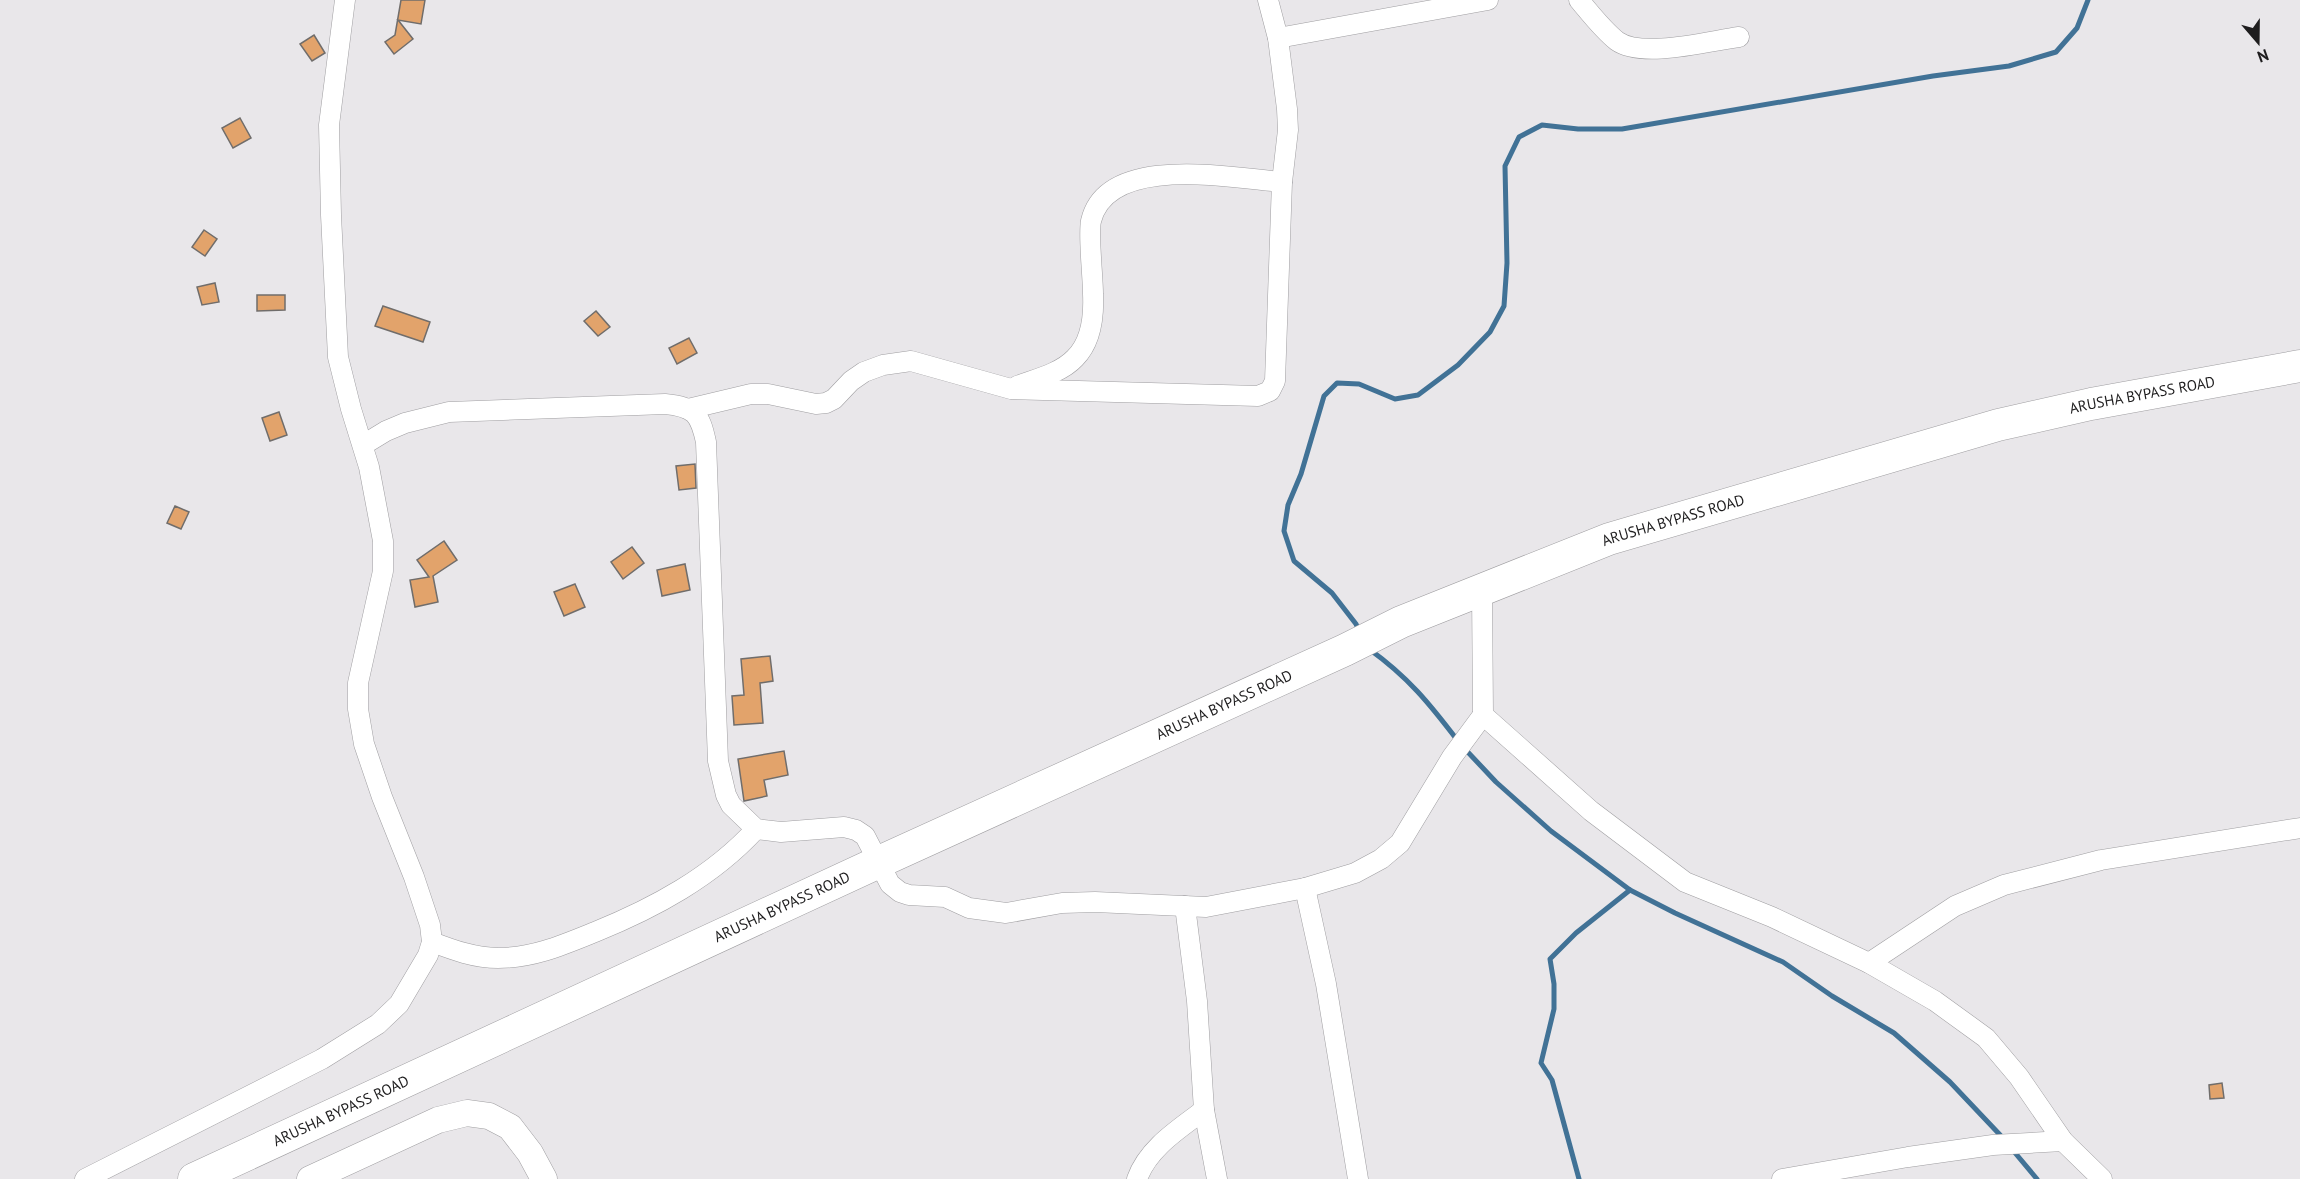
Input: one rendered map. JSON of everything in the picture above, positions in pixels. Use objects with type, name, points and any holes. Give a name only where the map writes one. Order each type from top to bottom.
[{"type":"main road","name":"ARUSHA BYPASS ROAD","points":[[194,1179],[879,862],[1345,650],[1401,622],[1609,539],[1998,426],[2091,404],[2300,366]]},
{"type":"street","points":[[85,1179],[322,1059],[378,1024],[399,1004],[428,956],[432,942],[430,925],[414,877],[382,797],[359,724],[358,683],[383,571],[380,517],[338,357],[329,125],[345,0]]},
{"type":"street","points":[[688,409],[720,399],[751,394],[768,394],[816,404],[826,403],[834,399],[851,381],[864,372],[889,364],[910,361],[1011,389],[1258,396],[1270,391],[1275,381],[1282,182],[1288,130],[1278,38],[1268,0]]},
{"type":"street","points":[[1278,38],[1488,0]]},
{"type":"street","points":[[1579,0],[1617,41],[1631,48],[1648,50],[1739,37]]},
{"type":"street","points":[[1011,389],[1063,367],[1081,350],[1088,335],[1094,306],[1091,221],[1100,201],[1111,190],[1121,184],[1144,178],[1179,174],[1282,182]]},
{"type":"street","points":[[363,446],[386,431],[405,423],[449,412],[665,404],[682,405],[694,412],[702,421],[706,442],[718,761],[726,795],[731,805],[756,829],[781,832],[844,827],[856,830],[865,836],[890,884],[900,891],[909,895],[945,897],[983,911],[1006,913],[1062,903],[1095,902],[1185,906],[1227,904],[1305,888],[1355,873],[1381,859],[1400,843],[1452,757],[1483,715],[1482,590]]},
{"type":"street","points":[[1483,715],[1591,811],[1685,882],[1772,917],[1869,963],[1935,1001],[1986,1038],[2019,1077],[2063,1141],[2102,1179]]},
{"type":"street","points":[[1869,963],[1955,906],[2004,885],[2101,860],[2300,828]]},
{"type":"street","points":[[432,942],[467,955],[497,958],[526,956],[554,949],[621,921],[676,893],[714,868],[756,829]]},
{"type":"street","points":[[1305,888],[1326,984],[1358,1179]]},
{"type":"street","points":[[1185,906],[1197,1001],[1204,1110],[1217,1179]]},
{"type":"street","points":[[1137,1179],[1151,1154],[1177,1130],[1204,1110]]},
{"type":"street","points":[[310,1179],[438,1120],[467,1113],[489,1116],[510,1127],[530,1154],[544,1179]]},
{"type":"street","points":[[1782,1179],[1994,1145],[2063,1141]]},
{"type":"building","points":[[401,0],[425,0],[421,24],[398,20],[413,39],[394,54],[385,42],[395,35]]},
{"type":"building","points":[[314,35],[325,53],[312,61],[300,44]]},
{"type":"building","points":[[240,118],[251,138],[233,148],[222,128]]},
{"type":"building","points":[[204,230],[217,239],[205,256],[192,247]]},
{"type":"building","points":[[215,283],[219,302],[202,305],[197,287]]},
{"type":"building","points":[[257,295],[285,295],[285,310],[257,311]]},
{"type":"building","points":[[383,306],[430,322],[423,342],[375,326]]},
{"type":"building","points":[[596,311],[610,327],[598,336],[584,321]]},
{"type":"building","points":[[689,338],[697,353],[677,364],[669,348]]},
{"type":"building","points":[[279,412],[287,435],[270,441],[262,418]]},
{"type":"building","points":[[695,464],[696,488],[679,490],[676,466]]},
{"type":"building","points":[[175,506],[189,512],[181,529],[167,523]]},
{"type":"building","points":[[444,541],[457,560],[433,576],[438,602],[415,607],[410,580],[429,577],[417,560]]},
{"type":"building","points":[[632,547],[644,563],[623,579],[611,562]]},
{"type":"building","points":[[685,564],[690,590],[662,596],[657,570]]},
{"type":"building","points":[[575,584],[585,607],[564,616],[554,592]]},
{"type":"building","points":[[770,656],[773,681],[760,683],[763,723],[734,725],[732,696],[744,695],[741,659]]},
{"type":"building","points":[[784,751],[788,775],[764,780],[767,796],[744,801],[738,759]]},
{"type":"building","points":[[2222,1083],[2224,1098],[2210,1099],[2209,1085]]},
{"type":"waterway","points":[[1359,631],[1332,593],[1294,561],[1284,531],[1288,505],[1301,474],[1324,396],[1337,383],[1359,384],[1395,399],[1418,395],[1458,365],[1490,332],[1504,306],[1507,263],[1505,166],[1519,137],[1542,125],[1578,129],[1622,129],[1933,76],[2009,66],[2056,52],[2077,28],[2088,0]]},
{"type":"waterway","points":[[1369,649],[1417,691],[1458,741]]},
{"type":"waterway","points":[[1464,748],[1496,782],[1551,831],[1630,890],[1783,962],[1832,996],[1894,1033],[1950,1082],[2003,1138]]},
{"type":"waterway","points":[[1579,1179],[1552,1080],[1541,1063],[1554,1009],[1554,984],[1550,959],[1576,933],[1630,890]]},
{"type":"waterway","points":[[2011,1148],[2037,1179]]}]
